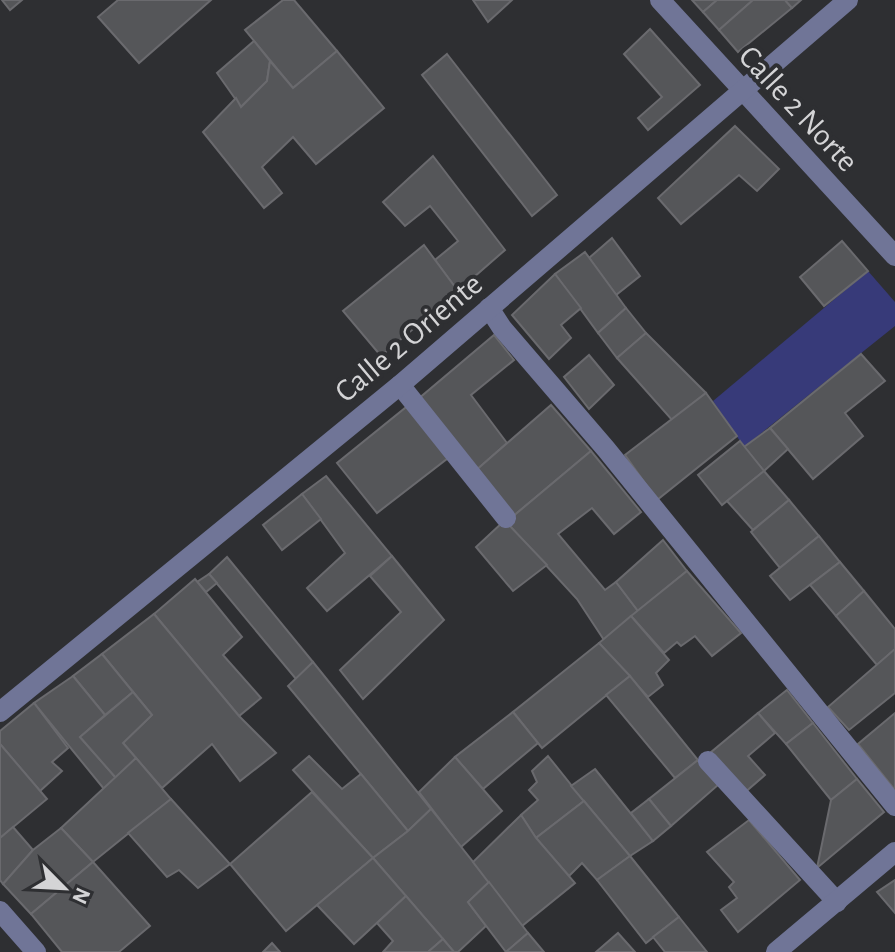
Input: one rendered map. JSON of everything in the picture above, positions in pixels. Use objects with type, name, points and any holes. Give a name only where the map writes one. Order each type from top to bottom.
[{"type":"street","name":"Calle 2 Norte","points":[[660,0],[895,256]]},
{"type":"street","name":"Calle 2 Oriente","points":[[0,712],[400,385],[848,0]]},
{"type":"street","points":[[489,308],[502,328],[606,449],[895,806]]},
{"type":"street","points":[[400,385],[506,518]]},
{"type":"street","points":[[708,761],[837,902]]},
{"type":"street","points":[[776,952],[895,852]]},
{"type":"street","points":[[0,911],[36,952]]},
{"type":"shaded area","points":[[868,271],[895,302],[895,326],[744,447],[713,401]]},
{"type":"building","points":[[2,0],[22,0],[10,10]]},
{"type":"building","points":[[118,0],[211,0],[139,63],[98,17]]},
{"type":"building","points":[[283,0],[294,0],[337,51],[293,88],[245,30]]},
{"type":"building","points":[[473,0],[512,0],[488,22]]},
{"type":"building","points":[[692,0],[717,0],[703,12]]},
{"type":"building","points":[[717,0],[753,0],[719,30],[703,12]]},
{"type":"building","points":[[753,0],[785,0],[792,8],[738,52],[719,30]]},
{"type":"building","points":[[785,0],[801,0],[792,8]]},
{"type":"building","points":[[650,29],[700,85],[648,130],[638,118],[662,97],[624,54]]},
{"type":"building","points":[[254,41],[270,61],[267,81],[241,107],[217,73]]},
{"type":"building","points":[[337,51],[384,108],[316,164],[293,137],[262,167],[282,193],[264,208],[203,132],[236,98],[241,107],[267,81],[270,61],[293,88]]},
{"type":"building","points":[[447,54],[557,195],[532,216],[422,75]]},
{"type":"building","points":[[735,126],[779,169],[757,191],[739,175],[681,224],[658,198]]},
{"type":"building","points":[[433,156],[505,250],[458,291],[435,260],[458,241],[430,206],[405,226],[383,202]]},
{"type":"building","points":[[612,238],[640,276],[616,295],[589,258]]},
{"type":"building","points":[[842,241],[868,271],[824,306],[800,277]]},
{"type":"building","points":[[424,245],[458,291],[381,356],[343,311]]},
{"type":"building","points":[[585,252],[626,308],[598,333],[555,274]]},
{"type":"building","points":[[555,274],[581,308],[561,325],[571,338],[549,359],[512,315]]},
{"type":"building","points":[[626,308],[646,333],[617,358],[598,333]]},
{"type":"building","points":[[646,333],[706,393],[672,420],[617,358]]},
{"type":"building","points":[[494,335],[514,360],[471,395],[507,443],[474,472],[417,400]]},
{"type":"building","points":[[861,354],[885,381],[845,413],[863,436],[813,479],[770,428]]},
{"type":"building","points":[[589,355],[614,385],[589,409],[564,377]]},
{"type":"building","points":[[706,393],[737,436],[657,500],[625,455]]},
{"type":"building","points":[[410,404],[452,455],[377,513],[337,463]]},
{"type":"building","points":[[551,405],[591,451],[511,518],[474,472]]},
{"type":"building","points":[[770,428],[788,449],[764,471],[744,447]]},
{"type":"building","points":[[740,441],[764,471],[722,505],[698,475]]},
{"type":"building","points":[[591,451],[641,512],[614,534],[592,508],[558,534],[605,590],[616,582],[638,611],[604,640],[577,599],[508,524],[511,518]]},
{"type":"building","points":[[764,471],[789,500],[753,530],[727,501]]},
{"type":"building","points":[[326,476],[392,556],[327,611],[307,588],[345,553],[302,494]]},
{"type":"building","points":[[302,494],[321,519],[282,550],[263,525]]},
{"type":"building","points":[[789,500],[819,536],[780,568],[751,532]]},
{"type":"building","points":[[503,522],[547,565],[513,591],[476,547]]},
{"type":"building","points":[[819,536],[840,562],[790,600],[770,576]]},
{"type":"building","points":[[663,540],[687,571],[638,611],[616,582]]},
{"type":"building","points":[[392,556],[444,620],[363,699],[340,670],[401,612],[370,576]]},
{"type":"building","points":[[227,557],[313,662],[296,679],[209,574]]},
{"type":"building","points":[[840,562],[864,591],[836,616],[810,585]]},
{"type":"building","points":[[687,571],[741,633],[712,656],[695,636],[681,646],[677,642],[664,653],[631,616]]},
{"type":"building","points":[[209,574],[217,583],[206,592],[197,582]]},
{"type":"building","points":[[195,579],[242,637],[223,655],[261,698],[239,716],[154,614]]},
{"type":"building","points":[[864,591],[895,629],[895,649],[877,665],[836,616]]},
{"type":"building","points":[[154,614],[239,716],[276,753],[240,781],[212,744],[162,788],[123,743],[152,715],[102,654]]},
{"type":"building","points":[[631,616],[669,660],[656,673],[663,685],[648,697],[599,643]]},
{"type":"building","points":[[599,643],[630,676],[542,748],[513,712]]},
{"type":"building","points":[[895,649],[895,693],[849,730],[828,707]]},
{"type":"building","points":[[102,654],[133,692],[105,715],[73,676]]},
{"type":"building","points":[[313,662],[431,809],[408,831],[288,686]]},
{"type":"building","points":[[73,676],[105,715],[80,737],[116,778],[104,789],[34,703]]},
{"type":"building","points":[[630,676],[698,760],[675,778],[606,695]]},
{"type":"building","points":[[787,690],[813,723],[786,744],[758,713]]},
{"type":"building","points":[[133,692],[152,715],[123,743],[136,758],[116,778],[80,737]]},
{"type":"building","points":[[34,703],[68,748],[52,762],[62,771],[40,791],[0,744],[0,731]]},
{"type":"building","points":[[513,712],[538,743],[483,789],[455,757]]},
{"type":"building","points":[[758,713],[775,733],[748,756],[765,775],[743,794],[710,753]]},
{"type":"building","points":[[895,713],[895,790],[858,744]]},
{"type":"building","points":[[813,723],[857,779],[831,800],[786,744]]},
{"type":"building","points":[[0,744],[47,799],[0,838]]},
{"type":"building","points":[[309,756],[342,789],[361,774],[408,831],[373,858],[293,770]]},
{"type":"building","points":[[548,756],[584,801],[536,838],[521,815],[538,800],[529,790],[537,782],[532,771]]},
{"type":"building","points":[[455,757],[502,811],[461,847],[419,792]]},
{"type":"building","points":[[136,758],[171,799],[93,862],[61,828]]},
{"type":"building","points":[[698,760],[718,785],[671,826],[649,799]]},
{"type":"building","points":[[595,769],[653,841],[630,856],[571,786]]},
{"type":"building","points":[[857,779],[884,812],[817,868],[831,800]]},
{"type":"building","points":[[312,792],[373,858],[286,931],[230,864]]},
{"type":"building","points":[[171,799],[230,864],[198,888],[179,870],[167,877],[128,833]]},
{"type":"building","points":[[649,799],[671,826],[653,841],[631,813]]},
{"type":"building","points":[[584,801],[630,856],[597,880],[582,863],[569,876],[536,838]]},
{"type":"building","points":[[431,809],[489,882],[468,902],[486,926],[458,952],[454,952],[373,858]]},
{"type":"building","points":[[521,815],[536,838],[575,883],[522,926],[473,862]]},
{"type":"building","points":[[749,820],[800,880],[738,932],[721,910],[737,898],[729,887],[734,882],[707,852]]},
{"type":"building","points":[[13,827],[33,850],[3,884],[0,880],[0,838]]},
{"type":"building","points":[[61,828],[93,862],[31,914],[3,884],[33,850]]},
{"type":"building","points":[[630,856],[679,917],[646,943],[597,880]]},
{"type":"building","points":[[373,858],[406,896],[354,944],[317,905]]},
{"type":"building","points":[[93,862],[150,926],[119,952],[62,952],[31,914]]},
{"type":"building","points":[[895,880],[895,913],[877,892]]},
{"type":"building","points":[[489,882],[528,933],[506,952],[468,902]]},
{"type":"building","points":[[406,896],[443,939],[428,952],[383,952],[393,941],[377,923]]},
{"type":"building","points":[[679,917],[707,952],[665,952],[653,937]]},
{"type":"building","points":[[528,933],[544,952],[506,952]]},
{"type":"building","points":[[618,933],[635,952],[596,952]]},
{"type":"building","points":[[443,939],[454,952],[428,952]]},
{"type":"building","points":[[272,943],[280,952],[263,952]]}]
